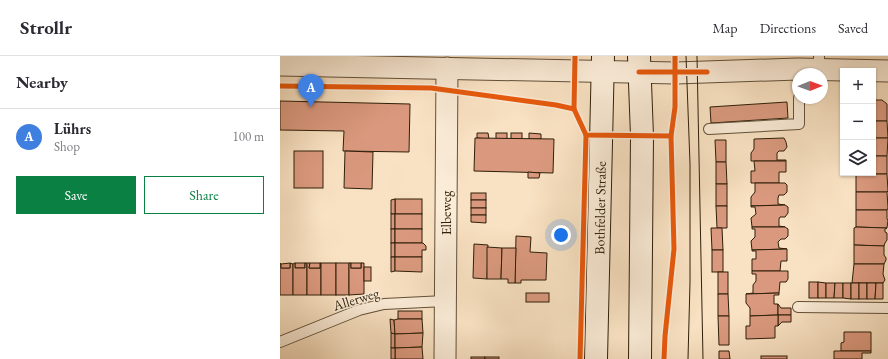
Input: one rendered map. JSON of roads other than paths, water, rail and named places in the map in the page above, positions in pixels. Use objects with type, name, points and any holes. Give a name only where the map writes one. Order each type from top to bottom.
[{"type":"main road","name":"Bothfelder Straße","points":[[596,359],[603,64]]},
{"type":"main road","points":[[639,64],[642,136],[640,359]]},
{"type":"street","points":[[473,69],[518,56]]},
{"type":"street","points":[[805,68],[819,62],[888,71]]},
{"type":"street","points":[[280,65],[473,69],[639,64],[682,73],[792,71]]},
{"type":"street","name":"Elbeweg","points":[[445,359],[447,68]]},
{"type":"lane","points":[[709,129],[799,124],[798,104]]},
{"type":"lane","name":"Allerweg","points":[[280,342],[359,310],[384,304],[445,301]]},
{"type":"lane","points":[[798,307],[888,308]]},
{"type":"tram line","points":[[686,56],[690,164],[690,282],[688,359]]},
{"type":"tram line","points":[[697,56],[703,359]]},
{"type":"place","name":"Lührs","points":[[311,107]]}]
